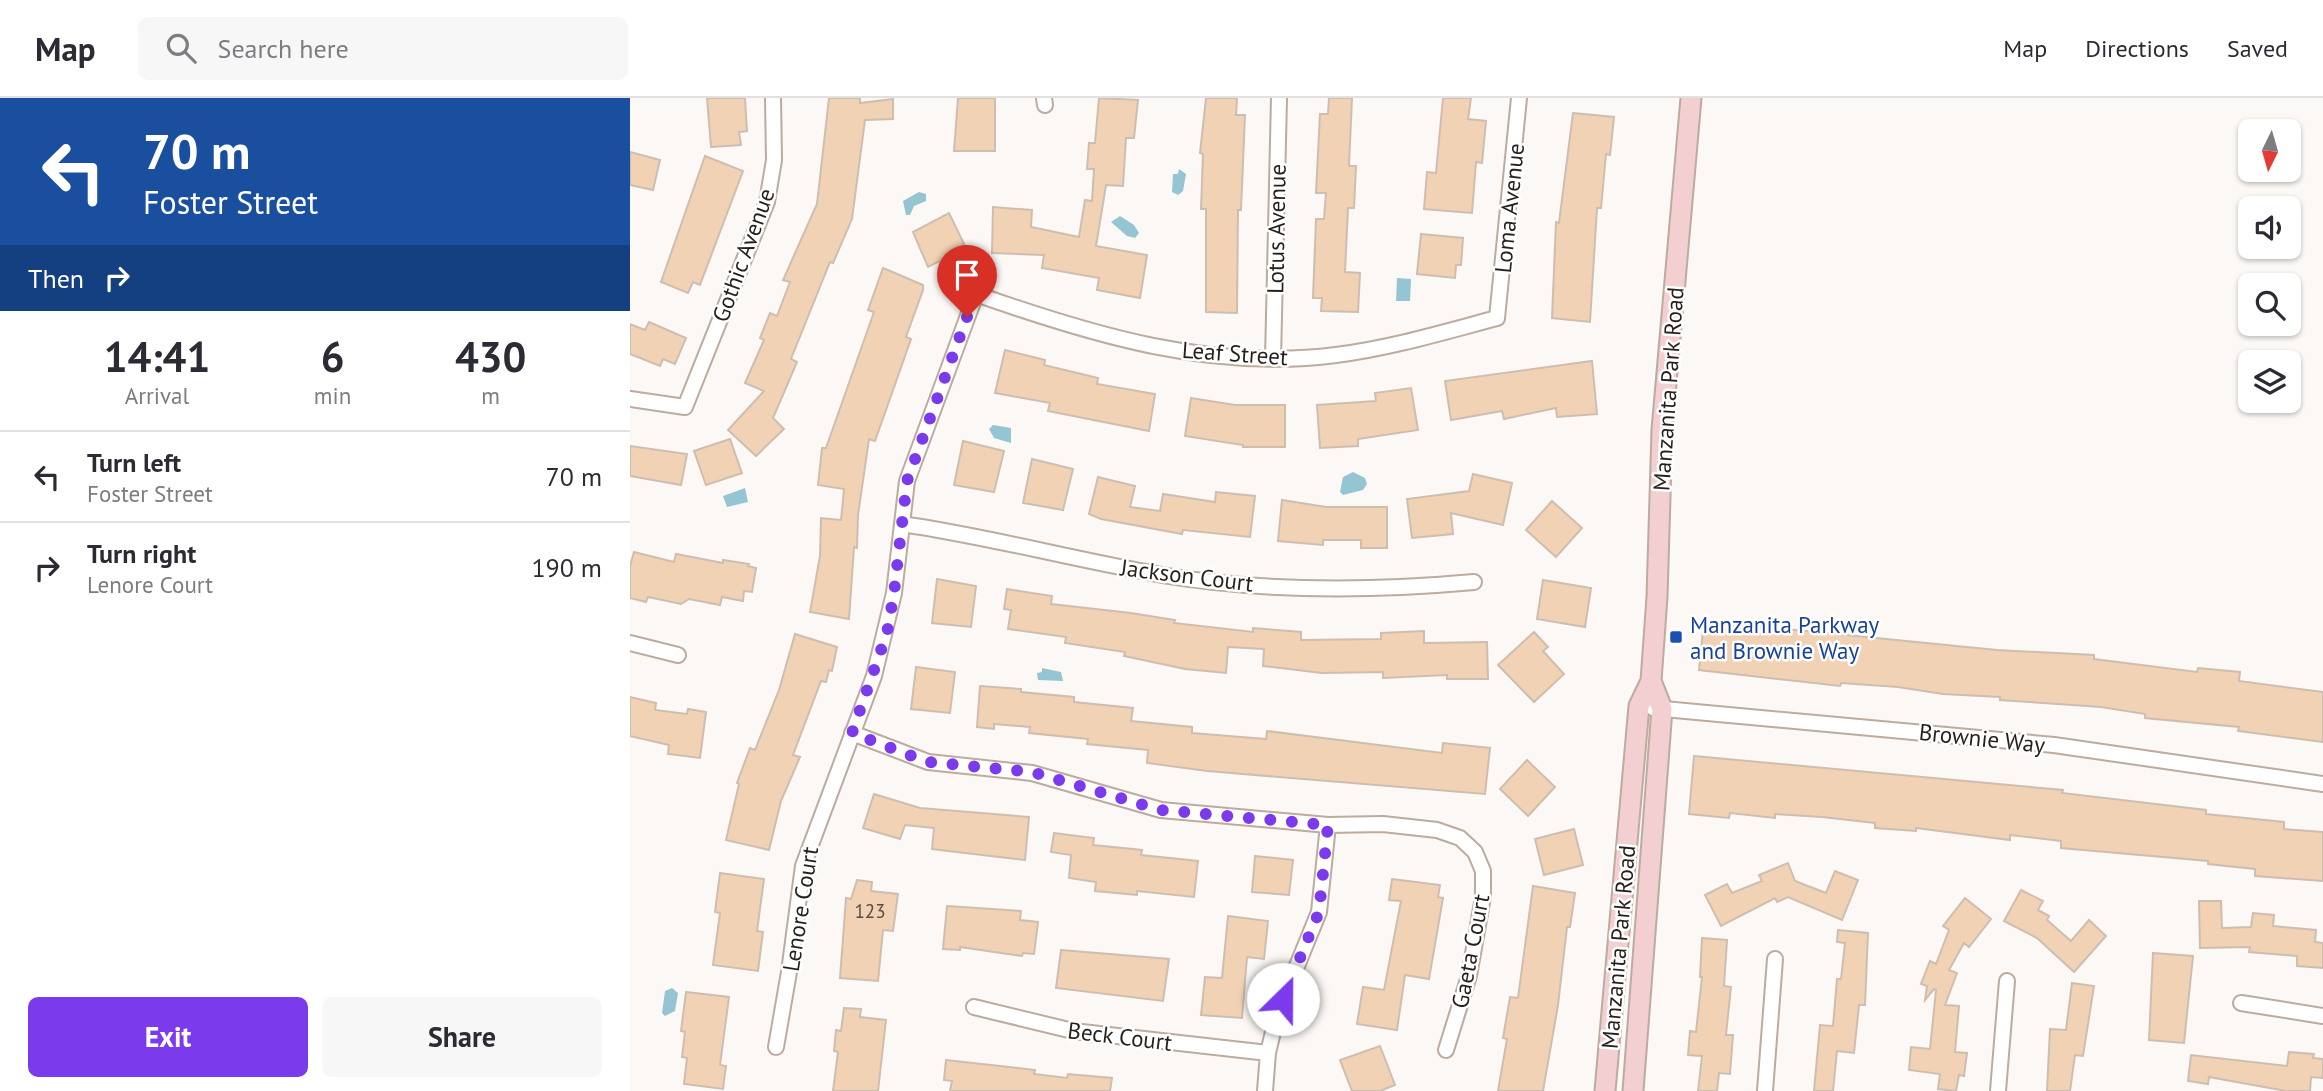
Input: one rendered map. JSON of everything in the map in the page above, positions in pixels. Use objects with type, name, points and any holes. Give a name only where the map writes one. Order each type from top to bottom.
[{"type":"street","name":"Gothic Avenue","points":[[630,399],[685,407],[767,202],[774,160],[773,98]]},
{"type":"street","name":"Lotus Avenue","points":[[1273,359],[1279,98]]},
{"type":"street","name":"Loma Avenue","points":[[1497,318],[1519,98]]},
{"type":"street","name":"Manzanita Park Road","points":[[1605,1091],[1639,706],[1651,681],[1657,597],[1662,430],[1691,98]]},
{"type":"street","name":"Leaf Street","points":[[976,293],[1066,326],[1141,344],[1213,357],[1273,359],[1335,355],[1391,346],[1497,318]]},
{"type":"street","name":"Lenore Court","points":[[776,1048],[803,866],[887,633],[907,481],[976,293]]},
{"type":"street","name":"Jackson Court","points":[[902,524],[1198,579],[1334,588],[1419,587],[1474,582]]},
{"type":"street","points":[[630,643],[678,655]]},
{"type":"street","name":"Manzanita Park Road","points":[[1633,1091],[1662,709],[1651,681]]},
{"type":"street","name":"Brownie Way","points":[[1639,706],[2054,745],[2323,784]]},
{"type":"street","points":[[852,733],[928,762],[1032,772],[1161,810],[1328,825],[1319,912],[1277,1015],[1268,1053],[1265,1091]]},
{"type":"street","name":"Gaeta Court","points":[[1328,825],[1383,824],[1437,830],[1460,838],[1475,852],[1483,871],[1483,897],[1469,976],[1447,1050]]},
{"type":"street","points":[[1765,1091],[1775,959]]},
{"type":"street","points":[[1998,1091],[2007,981]]},
{"type":"street","points":[[2241,1003],[2323,1016]]},
{"type":"street","name":"Beck Court","points":[[974,1007],[1073,1031],[1268,1053]]},
{"type":"water","points":[[1179,169],[1186,174],[1183,191],[1178,195],[1172,192],[1173,174],[1178,174]]},
{"type":"water","points":[[919,192],[926,194],[926,201],[914,206],[910,215],[906,215],[903,201]]},
{"type":"water","points":[[1120,216],[1134,225],[1139,233],[1135,238],[1127,236],[1111,222]]},
{"type":"water","points":[[1397,278],[1411,279],[1410,301],[1396,301]]},
{"type":"water","points":[[993,425],[1011,428],[1011,443],[994,438],[989,429]]},
{"type":"water","points":[[1353,472],[1365,478],[1367,484],[1363,490],[1343,495],[1340,492],[1343,477]]},
{"type":"water","points":[[745,488],[748,502],[727,507],[723,496]]},
{"type":"water","points":[[1042,668],[1061,672],[1063,681],[1038,680],[1037,673],[1042,672]]},
{"type":"water","points":[[672,988],[678,993],[675,1011],[665,1016],[662,1013],[665,991]]},
{"type":"building","points":[[707,98],[745,98],[747,131],[739,132],[741,145],[711,147]]},
{"type":"building","points":[[829,98],[860,98],[860,103],[893,99],[893,119],[865,120],[852,219],[833,263],[830,262],[791,359],[797,362],[773,418],[784,429],[756,456],[728,430],[764,391],[745,383],[764,340],[760,338],[770,313],[777,316],[790,282],[783,280],[817,204]]},
{"type":"building","points":[[958,98],[995,98],[995,151],[954,151]]},
{"type":"building","points":[[1099,98],[1138,100],[1134,138],[1126,138],[1123,186],[1106,185],[1096,246],[1147,255],[1140,298],[1097,290],[1099,278],[1042,268],[1044,255],[992,253],[993,207],[1032,210],[1031,227],[1079,237],[1085,200],[1092,201],[1094,169],[1087,169],[1089,143],[1095,143]]},
{"type":"building","points":[[1206,98],[1237,98],[1236,115],[1245,115],[1241,210],[1238,210],[1237,313],[1206,312],[1206,209],[1201,209],[1203,154],[1200,153]]},
{"type":"building","points":[[1329,98],[1352,98],[1349,166],[1356,166],[1354,208],[1348,208],[1345,272],[1360,273],[1358,312],[1321,311],[1322,298],[1313,298],[1316,219],[1324,219],[1326,193],[1316,193],[1320,114],[1328,114]]},
{"type":"building","points":[[1443,98],[1471,98],[1468,119],[1486,121],[1482,163],[1476,162],[1472,213],[1424,209],[1427,172],[1436,173]]},
{"type":"building","points":[[1573,113],[1614,117],[1610,155],[1606,154],[1601,208],[1597,208],[1590,322],[1552,318],[1556,222],[1559,223]]},
{"type":"building","points":[[630,152],[660,160],[653,190],[630,185]]},
{"type":"building","points":[[705,156],[743,171],[700,285],[693,282],[688,293],[661,282]]},
{"type":"building","points":[[949,213],[966,248],[928,267],[913,232]]},
{"type":"building","points":[[1421,234],[1463,238],[1461,265],[1456,265],[1455,278],[1417,274]]},
{"type":"building","points":[[883,268],[923,285],[923,290],[906,337],[911,339],[875,441],[869,439],[858,515],[857,548],[854,547],[849,619],[810,612],[820,556],[821,518],[841,520],[844,489],[818,485],[822,448],[826,448],[874,312],[868,310]]},
{"type":"building","points":[[649,322],[686,338],[675,364],[663,359],[660,366],[630,354],[630,324],[645,330]]},
{"type":"building","points":[[1005,350],[1045,360],[1044,365],[1098,378],[1097,384],[1155,394],[1149,431],[1048,411],[1050,403],[995,393]]},
{"type":"building","points":[[1592,361],[1597,414],[1557,417],[1556,408],[1504,419],[1502,411],[1451,420],[1445,381]]},
{"type":"building","points":[[1411,388],[1418,430],[1358,439],[1358,446],[1320,448],[1317,405],[1376,401],[1375,393]]},
{"type":"building","points":[[1191,398],[1235,405],[1285,405],[1285,447],[1243,447],[1185,436]]},
{"type":"building","points":[[730,439],[742,473],[706,485],[694,451]]},
{"type":"building","points":[[963,441],[1004,451],[994,492],[954,485]]},
{"type":"building","points":[[630,446],[687,454],[681,485],[630,476]]},
{"type":"building","points":[[1032,459],[1073,469],[1063,510],[1023,503]]},
{"type":"building","points":[[1473,474],[1512,483],[1503,525],[1451,513],[1453,534],[1412,538],[1407,499],[1469,491]]},
{"type":"building","points":[[1098,477],[1135,486],[1130,507],[1160,511],[1163,494],[1215,502],[1216,492],[1255,496],[1250,537],[1183,530],[1182,534],[1101,519],[1089,514]]},
{"type":"building","points":[[1282,500],[1326,507],[1387,507],[1387,548],[1361,548],[1361,540],[1323,540],[1323,545],[1278,541]]},
{"type":"building","points":[[1552,501],[1582,528],[1556,557],[1526,530]]},
{"type":"building","points":[[634,552],[674,562],[676,554],[723,563],[723,560],[749,564],[748,566],[756,568],[752,592],[744,591],[743,601],[722,597],[720,605],[689,599],[681,604],[648,597],[646,602],[630,598],[630,566]]},
{"type":"building","points":[[937,579],[976,586],[971,627],[932,623]]},
{"type":"building","points":[[1543,580],[1591,588],[1585,627],[1537,619]]},
{"type":"building","points":[[1007,589],[1052,596],[1051,604],[1131,613],[1175,620],[1174,623],[1253,632],[1253,628],[1301,632],[1301,640],[1381,639],[1381,633],[1424,631],[1424,643],[1487,642],[1488,679],[1447,679],[1447,675],[1383,678],[1383,672],[1322,673],[1263,666],[1264,649],[1228,647],[1226,673],[1185,669],[1124,656],[1125,652],[1065,643],[1066,637],[1008,629],[1011,610],[1004,609]]},
{"type":"building","points":[[1704,621],[1997,650],[2094,655],[2094,659],[2197,672],[2198,668],[2240,672],[2239,681],[2323,692],[2323,742],[2238,731],[2239,727],[2145,718],[2145,714],[2101,707],[2000,700],[2000,697],[1943,694],[1898,687],[1841,683],[1840,686],[1699,670]]},
{"type":"building","points":[[1534,632],[1548,647],[1543,651],[1564,674],[1534,702],[1498,665]]},
{"type":"building","points":[[795,634],[837,647],[832,671],[829,670],[826,682],[821,681],[793,755],[800,757],[781,801],[769,850],[726,840],[739,784],[737,783],[750,748],[755,750],[779,690]]},
{"type":"building","points":[[916,667],[955,672],[950,713],[911,709]]},
{"type":"building","points":[[980,686],[1021,689],[1021,692],[1074,697],[1074,702],[1133,708],[1131,721],[1192,727],[1192,733],[1266,739],[1267,731],[1442,753],[1443,743],[1490,748],[1485,794],[1207,771],[1147,763],[1148,750],[1087,744],[1088,739],[1029,733],[1030,727],[994,724],[994,729],[977,727]]},
{"type":"building","points":[[630,697],[656,703],[655,710],[687,714],[688,709],[706,712],[700,758],[668,754],[669,745],[630,736]]},
{"type":"building","points":[[1694,756],[2063,790],[2062,793],[2206,810],[2206,814],[2284,822],[2284,829],[2323,832],[2323,881],[2255,876],[2255,869],[2208,864],[2208,861],[2061,848],[2061,841],[2010,835],[2010,840],[1916,828],[1916,831],[1875,828],[1875,823],[1822,817],[1775,814],[1775,818],[1730,813],[1729,818],[1689,814]]},
{"type":"building","points":[[1527,760],[1555,787],[1528,816],[1500,789]]},
{"type":"building","points":[[874,794],[920,808],[1029,817],[1025,860],[932,849],[934,828],[905,825],[900,839],[863,828]]},
{"type":"building","points":[[1574,829],[1583,865],[1544,875],[1535,839]]},
{"type":"building","points":[[1054,833],[1094,838],[1093,845],[1142,850],[1141,855],[1198,861],[1194,897],[1137,891],[1137,895],[1095,891],[1096,882],[1069,878],[1071,855],[1051,852]]},
{"type":"building","points":[[1255,856],[1293,860],[1289,895],[1252,892]]},
{"type":"building","points":[[1788,863],[1795,881],[1826,893],[1835,871],[1858,880],[1842,920],[1788,897],[1777,902],[1775,898],[1721,926],[1705,895],[1727,884],[1732,893],[1762,881],[1759,875]]},
{"type":"building","points":[[720,873],[764,879],[757,931],[763,932],[758,971],[713,965],[720,913],[715,912]]},
{"type":"building","points":[[1392,879],[1440,885],[1438,897],[1443,898],[1429,979],[1405,975],[1397,1030],[1357,1024],[1363,987],[1384,990],[1401,901],[1389,900]]},
{"type":"building","points":[[857,880],[872,882],[871,891],[898,894],[893,931],[883,930],[878,981],[840,978],[846,898],[851,899]]},
{"type":"building","points":[[1533,886],[1575,893],[1570,927],[1567,927],[1558,1005],[1543,1091],[1498,1091],[1507,1039],[1503,1038],[1510,997],[1518,998]]},
{"type":"building","points":[[2021,890],[2043,901],[2038,910],[2049,916],[2047,920],[2071,941],[2089,920],[2106,936],[2074,972],[2037,938],[2004,921]]},
{"type":"building","points":[[1965,898],[1991,919],[1969,947],[1964,943],[1949,970],[1957,973],[1945,1005],[1959,1006],[1955,1052],[1967,1053],[1964,1076],[1959,1075],[1956,1091],[1938,1089],[1940,1074],[1909,1070],[1911,1047],[1930,1049],[1936,990],[1925,1000],[1927,986],[1921,984],[1930,961],[1936,964],[1949,930],[1943,926]]},
{"type":"building","points":[[2199,901],[2221,901],[2222,928],[2251,927],[2253,913],[2274,915],[2273,926],[2316,930],[2315,942],[2323,943],[2323,968],[2297,966],[2297,956],[2249,952],[2250,947],[2200,948]]},
{"type":"building","points":[[947,906],[1021,911],[1020,920],[1038,922],[1034,954],[1023,953],[1022,956],[960,947],[960,950],[943,949]]},
{"type":"building","points":[[1228,916],[1268,921],[1264,959],[1247,957],[1242,1018],[1201,1015],[1205,977],[1222,978]]},
{"type":"building","points":[[1838,930],[1868,933],[1865,1005],[1859,1005],[1854,1053],[1837,1051],[1833,1091],[1814,1091],[1820,1025],[1833,1026],[1837,979],[1841,979],[1845,943],[1837,942]]},
{"type":"building","points":[[1702,938],[1727,940],[1724,986],[1731,987],[1726,1035],[1733,1035],[1730,1074],[1719,1073],[1717,1091],[1698,1091],[1702,1056],[1688,1055],[1690,1031],[1696,1032],[1702,977]]},
{"type":"building","points":[[1061,950],[1169,959],[1163,1001],[1056,988]]},
{"type":"building","points":[[2153,953],[2193,956],[2184,1043],[2149,1040]]},
{"type":"building","points":[[2072,983],[2094,986],[2083,1056],[2075,1055],[2070,1091],[2047,1091],[2050,1029],[2066,1030]]},
{"type":"building","points":[[686,992],[729,997],[720,1065],[726,1066],[723,1089],[684,1084],[687,1058],[682,1057],[685,1032],[681,1031]]},
{"type":"building","points":[[844,1008],[861,1009],[860,1017],[886,1020],[878,1091],[833,1091],[838,1052],[834,1051],[836,1030],[841,1031]]},
{"type":"building","points":[[1380,1046],[1395,1085],[1380,1091],[1352,1091],[1340,1060]]},
{"type":"building","points":[[2289,1052],[2314,1054],[2313,1058],[2323,1059],[2323,1078],[2311,1077],[2310,1091],[2286,1091],[2209,1077],[2208,1084],[2188,1081],[2191,1055],[2287,1066]]},
{"type":"building","points":[[946,1060],[1035,1070],[1034,1074],[1067,1078],[1068,1074],[1112,1078],[1110,1091],[950,1091],[952,1081],[944,1080]]},
{"type":"place","name":"Manzanita Parkway and Brownie Way","points":[[1676,637]]},
{"type":"route","points":[[967,317],[907,481],[887,633],[852,733],[928,762],[1032,772],[1126,802],[1161,810],[1328,825],[1319,912],[1283,999]]}]
